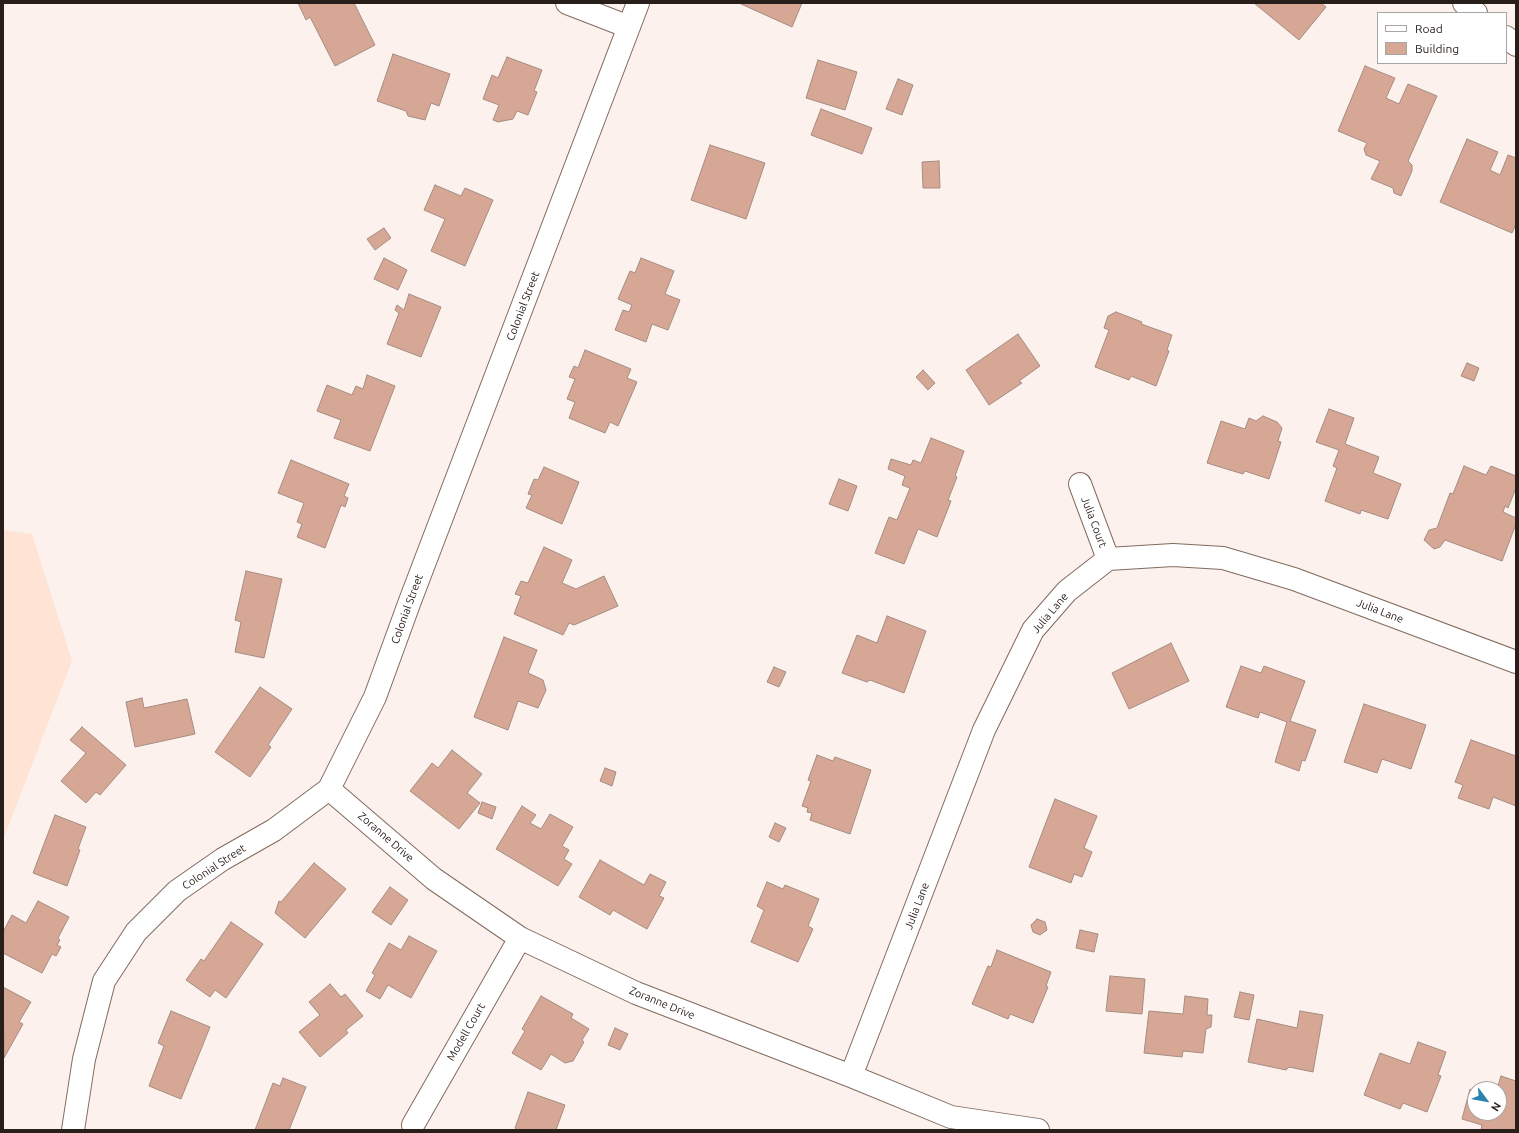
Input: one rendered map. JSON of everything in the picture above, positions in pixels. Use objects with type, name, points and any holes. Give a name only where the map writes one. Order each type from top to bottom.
[{"type":"street","points":[[567,3],[629,27]]},
{"type":"street","name":"Colonial Street","points":[[73,1130],[84,1059],[104,981],[136,932],[177,891],[223,859],[274,830],[329,789],[377,693],[413,593],[638,3]]},
{"type":"street","points":[[1464,3],[1475,12]]},
{"type":"street","points":[[1507,38],[1516,45]]},
{"type":"street","name":"Julia Court","points":[[1080,484],[1108,560]]},
{"type":"street","name":"Julia Lane","points":[[851,1076],[984,730],[1033,630],[1067,591],[1108,560],[1173,555],[1223,558],[1294,579],[1516,662]]},
{"type":"street","name":"Zoranne Drive","points":[[329,789],[434,878],[520,938],[636,993],[851,1076],[951,1117],[1038,1130]]},
{"type":"street","name":"Modell Court","points":[[413,1125],[520,938]]},
{"type":"shaded area","points":[[3,530],[32,534],[72,661],[3,840]]},
{"type":"building","points":[[298,3],[354,3],[375,45],[335,66],[310,17],[306,20]]},
{"type":"building","points":[[802,3],[792,27],[741,4]]},
{"type":"building","points":[[1254,3],[1321,3],[1326,7],[1299,40]]},
{"type":"building","points":[[393,54],[450,74],[439,106],[431,103],[425,120],[408,116],[406,111],[377,101]]},
{"type":"building","points":[[507,57],[542,70],[534,91],[537,92],[528,115],[517,111],[513,119],[498,122],[493,120],[499,105],[483,99],[492,75],[498,78]]},
{"type":"building","points":[[818,60],[857,72],[845,110],[806,98]]},
{"type":"building","points":[[1365,66],[1395,78],[1386,98],[1399,104],[1408,84],[1437,96],[1408,161],[1412,165],[1412,171],[1401,196],[1394,193],[1393,188],[1371,179],[1380,161],[1366,155],[1364,149],[1367,143],[1338,131]]},
{"type":"building","points":[[898,79],[913,85],[902,115],[886,109]]},
{"type":"building","points":[[821,109],[872,128],[862,154],[811,135]]},
{"type":"building","points":[[1467,139],[1498,152],[1490,170],[1500,175],[1508,155],[1516,158],[1516,224],[1512,233],[1440,202]]},
{"type":"building","points":[[710,145],[765,163],[746,219],[691,200]]},
{"type":"building","points":[[939,161],[940,188],[923,188],[922,162]]},
{"type":"building","points":[[435,185],[461,196],[465,188],[493,200],[465,266],[431,251],[445,219],[424,210]]},
{"type":"building","points":[[384,228],[391,238],[375,250],[367,239]]},
{"type":"building","points":[[384,258],[407,270],[398,290],[374,279]]},
{"type":"building","points":[[641,258],[674,271],[665,294],[680,300],[668,330],[652,324],[646,342],[615,330],[623,310],[629,312],[632,305],[618,299],[630,271],[635,273]]},
{"type":"building","points":[[409,294],[441,307],[421,357],[387,344],[399,313],[395,310],[397,305],[404,310]]},
{"type":"building","points":[[1116,312],[1142,322],[1141,324],[1172,335],[1167,350],[1169,351],[1156,386],[1131,376],[1129,380],[1095,367],[1109,330],[1104,328],[1108,316]]},
{"type":"building","points":[[1018,334],[1040,366],[1019,381],[1022,383],[989,405],[966,370]]},
{"type":"building","points":[[585,350],[631,369],[627,378],[637,382],[618,426],[610,422],[605,433],[569,418],[575,402],[567,399],[575,379],[569,377],[574,366],[578,368]]},
{"type":"building","points":[[1467,363],[1479,368],[1474,381],[1461,376]]},
{"type":"building","points":[[923,370],[935,383],[928,390],[916,377]]},
{"type":"building","points":[[367,375],[395,386],[370,451],[334,438],[341,420],[317,411],[327,385],[352,395],[356,386],[363,389]]},
{"type":"building","points":[[1329,409],[1354,418],[1345,444],[1379,457],[1373,473],[1401,484],[1388,519],[1361,510],[1360,514],[1325,501],[1337,468],[1333,466],[1339,450],[1316,442]]},
{"type":"building","points":[[1263,416],[1277,422],[1282,428],[1278,441],[1281,442],[1269,479],[1245,471],[1243,474],[1207,463],[1221,421],[1245,429],[1249,418],[1256,421]]},
{"type":"building","points":[[931,438],[964,451],[955,476],[957,477],[948,500],[951,501],[937,537],[918,529],[904,564],[875,553],[889,517],[897,520],[910,488],[902,485],[905,476],[888,469],[891,459],[911,465],[913,460],[921,463]]},
{"type":"building","points":[[291,460],[349,484],[344,496],[348,498],[345,507],[341,505],[325,548],[297,537],[302,524],[297,522],[304,503],[278,493]]},
{"type":"building","points":[[1464,466],[1486,475],[1491,466],[1516,476],[1516,488],[1508,508],[1505,506],[1503,512],[1516,518],[1516,524],[1502,561],[1445,540],[1440,547],[1434,549],[1424,540],[1429,530],[1437,528],[1450,493],[1453,494]]},
{"type":"building","points":[[544,467],[579,482],[562,524],[526,508],[532,495],[528,494],[534,479],[538,480]]},
{"type":"building","points":[[839,479],[857,486],[848,511],[829,504]]},
{"type":"building","points":[[544,547],[572,560],[562,583],[576,589],[604,576],[618,606],[574,625],[569,623],[563,635],[514,614],[521,596],[515,594],[521,581],[528,583]]},
{"type":"building","points":[[246,571],[282,579],[264,658],[235,652],[241,622],[235,620]]},
{"type":"building","points":[[887,616],[926,631],[904,693],[870,680],[867,682],[842,673],[857,635],[877,643]]},
{"type":"building","points":[[504,637],[537,650],[528,673],[543,680],[546,690],[538,708],[518,701],[508,730],[474,717]]},
{"type":"building","points":[[1171,643],[1189,681],[1129,709],[1112,673]]},
{"type":"building","points":[[1241,666],[1261,673],[1264,666],[1305,681],[1290,721],[1316,730],[1305,761],[1302,760],[1299,771],[1275,762],[1287,722],[1260,712],[1258,718],[1226,707]]},
{"type":"building","points":[[774,667],[786,672],[779,687],[767,682]]},
{"type":"building","points":[[260,687],[292,709],[268,745],[271,747],[250,777],[215,752]]},
{"type":"building","points":[[142,698],[144,708],[187,699],[195,734],[135,747],[126,702]]},
{"type":"building","points":[[1364,704],[1426,725],[1411,769],[1382,759],[1377,773],[1344,762]]},
{"type":"building","points":[[82,727],[126,765],[100,795],[96,792],[86,803],[61,781],[86,753],[70,740]]},
{"type":"building","points":[[1471,740],[1516,756],[1516,806],[1493,797],[1489,809],[1458,798],[1463,785],[1455,782]]},
{"type":"building","points":[[452,750],[482,774],[467,793],[480,803],[459,829],[410,791],[432,763],[438,768]]},
{"type":"building","points":[[817,755],[833,761],[835,757],[871,770],[850,834],[810,820],[812,813],[807,812],[808,808],[802,806],[811,781],[808,780]]},
{"type":"building","points":[[605,768],[616,772],[612,786],[600,781]]},
{"type":"building","points":[[1055,799],[1097,816],[1084,848],[1092,852],[1082,877],[1074,874],[1071,883],[1029,867]]},
{"type":"building","points":[[482,802],[496,807],[492,819],[478,813]]},
{"type":"building","points":[[522,806],[536,815],[530,823],[541,829],[550,814],[573,827],[562,846],[569,850],[564,859],[572,864],[558,886],[496,849]]},
{"type":"building","points":[[55,815],[86,827],[78,849],[80,850],[67,886],[33,873]]},
{"type":"building","points":[[775,823],[786,828],[779,842],[769,837]]},
{"type":"building","points":[[600,860],[644,885],[650,874],[666,882],[659,896],[664,898],[647,929],[613,910],[610,915],[579,897]]},
{"type":"building","points":[[314,863],[346,889],[305,938],[275,913],[279,901],[281,902]]},
{"type":"building","points":[[767,882],[783,889],[785,885],[819,899],[808,926],[813,929],[798,962],[751,942],[764,910],[757,906]]},
{"type":"building","points":[[390,887],[408,900],[391,925],[372,912]]},
{"type":"building","points":[[38,901],[69,917],[58,938],[60,940],[57,945],[61,947],[56,956],[52,954],[42,973],[3,953],[3,932],[12,915],[26,923]]},
{"type":"building","points":[[1037,919],[1045,922],[1047,930],[1040,935],[1033,932],[1031,925]]},
{"type":"building","points":[[231,922],[263,944],[226,998],[215,990],[210,997],[186,980],[201,959],[204,961]]},
{"type":"building","points":[[1080,930],[1098,934],[1094,952],[1076,948]]},
{"type":"building","points":[[409,936],[437,951],[411,998],[388,985],[380,999],[366,991],[375,975],[372,973],[389,943],[401,950]]},
{"type":"building","points":[[997,950],[1051,972],[1046,986],[1048,987],[1033,1023],[1010,1014],[1008,1019],[972,1004],[988,966],[991,967]]},
{"type":"building","points":[[1110,976],[1145,979],[1142,1014],[1106,1011]]},
{"type":"building","points":[[330,984],[341,997],[345,994],[363,1016],[346,1030],[348,1033],[320,1057],[299,1032],[320,1015],[309,1002]]},
{"type":"building","points":[[3,987],[31,1002],[19,1022],[23,1024],[4,1058]]},
{"type":"building","points":[[1240,992],[1254,995],[1249,1020],[1234,1017]]},
{"type":"building","points":[[541,996],[573,1014],[571,1018],[589,1029],[582,1040],[584,1042],[573,1061],[565,1063],[551,1054],[541,1070],[512,1053],[525,1031],[522,1029]]},
{"type":"building","points":[[1185,996],[1208,999],[1207,1015],[1212,1015],[1211,1027],[1206,1029],[1203,1053],[1183,1051],[1182,1057],[1144,1053],[1149,1011],[1183,1014]]},
{"type":"building","points":[[171,1011],[210,1027],[181,1099],[149,1086],[164,1046],[158,1043]]},
{"type":"building","points":[[1300,1011],[1323,1015],[1313,1072],[1289,1067],[1286,1070],[1248,1062],[1257,1019],[1297,1028]]},
{"type":"building","points":[[615,1028],[628,1034],[620,1050],[608,1045]]},
{"type":"building","points":[[1418,1042],[1446,1052],[1438,1075],[1441,1076],[1427,1112],[1403,1103],[1400,1109],[1364,1095],[1380,1053],[1410,1064]]},
{"type":"building","points":[[1501,1076],[1516,1081],[1516,1130],[1481,1130],[1482,1125],[1469,1121],[1507,1121],[1507,1081],[1499,1081]]},
{"type":"building","points":[[283,1078],[306,1087],[289,1130],[255,1130],[273,1083],[280,1086]]},
{"type":"building","points":[[528,1092],[565,1105],[556,1130],[518,1130],[515,1128]]},
{"type":"building","points":[[1467,1100],[1467,1120],[1462,1119]]}]
